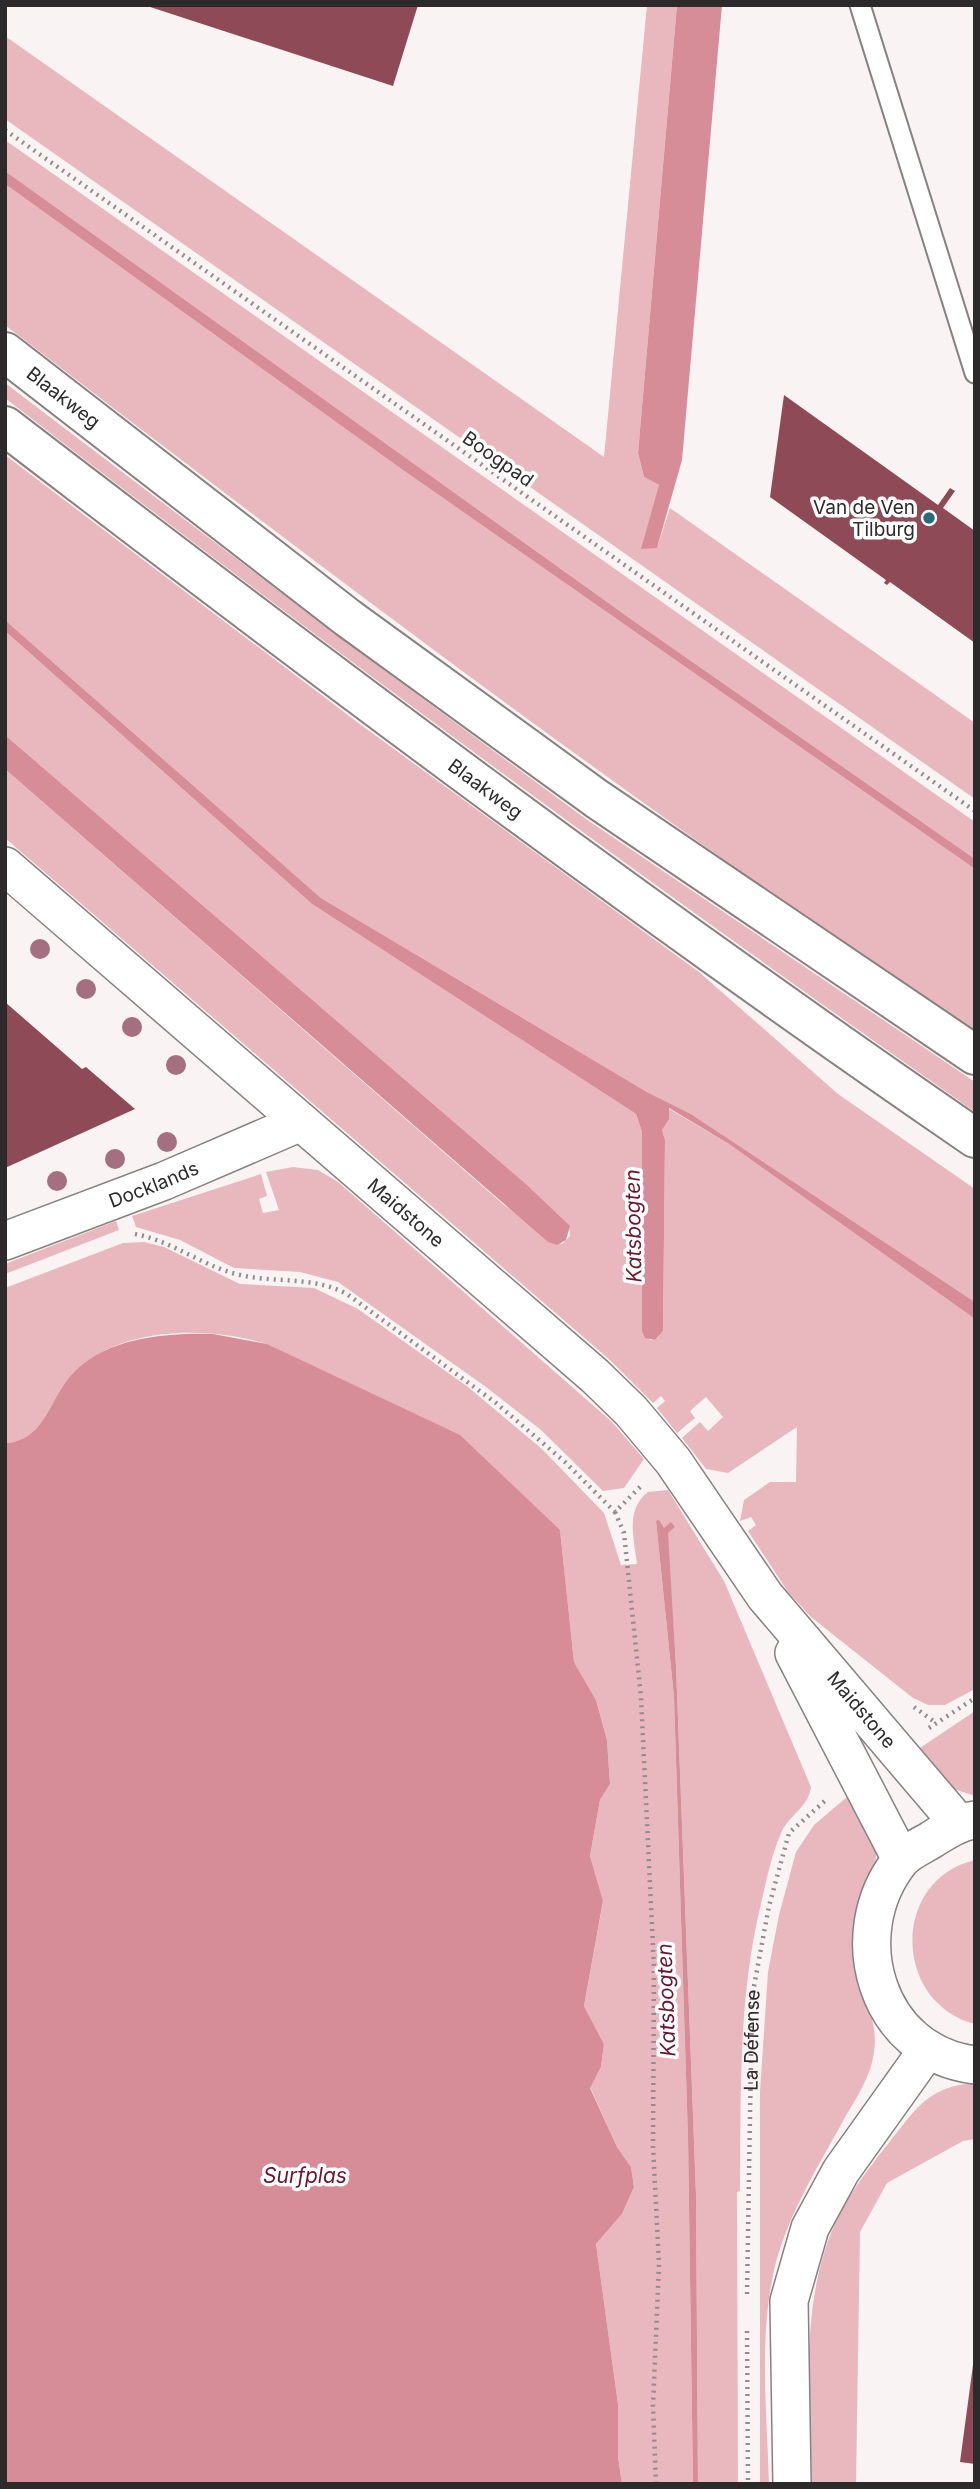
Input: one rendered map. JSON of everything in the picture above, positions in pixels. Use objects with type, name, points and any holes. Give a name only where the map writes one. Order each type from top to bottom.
[{"type":"main road","name":"Blaakweg","points":[[5,352],[348,618],[575,783],[975,1055]]},
{"type":"main road","name":"Blaakweg","points":[[5,426],[225,595],[741,976],[975,1138]]},
{"type":"street","name":"Maidstone","points":[[5,866],[595,1376],[631,1411],[673,1461],[765,1596],[896,1751],[967,1822]]},
{"type":"street","name":"Docklands","points":[[5,1241],[164,1181],[301,1122]]},
{"type":"street","name":"Maidstone","points":[[765,1596],[901,1859]]},
{"type":"street","points":[[967,1822],[901,1859],[878,1896],[870,1938],[875,1981],[895,2020],[928,2049],[960,2063],[975,2065]]},
{"type":"street","points":[[792,2484],[789,2301],[810,2228],[841,2171],[928,2049]]},
{"type":"lane","points":[[860,5],[975,373]]},
{"type":"path","name":"Boogpad","points":[[5,130],[975,811]]},
{"type":"path","points":[[129,1233],[153,1238],[234,1274],[316,1282],[347,1294],[496,1403],[565,1462],[615,1512],[624,1533],[640,1697],[654,1968],[653,2146],[659,2264],[653,2406],[656,2484]]},
{"type":"path","points":[[615,1512],[644,1483],[673,1461]]},
{"type":"path","points":[[896,1751],[975,1698]]},
{"type":"path","name":"La Défense","points":[[747,2298],[752,1997],[769,1906],[789,1833],[811,1810],[859,1776]]},
{"type":"path","points":[[747,2325],[748,2484]]},
{"type":"shaded area","points":[[647,5],[677,5],[638,453],[644,477],[659,485],[656,498],[657,548],[670,508],[975,723],[975,799],[5,119],[5,36],[604,457]]},
{"type":"shaded area","points":[[5,140],[975,822],[975,859],[628,617],[5,171]]},
{"type":"shaded area","points":[[5,184],[400,468],[975,869],[975,1030],[850,947],[604,775],[243,507],[5,325]]},
{"type":"shaded area","points":[[5,383],[350,645],[586,819],[975,1082],[975,1112],[607,850],[244,581],[5,398]]},
{"type":"shaded area","points":[[5,455],[357,722],[699,972],[838,1094],[975,1189],[975,1302],[691,1114],[647,1092],[321,898],[5,620]]},
{"type":"shaded area","points":[[5,631],[312,904],[636,1114],[642,1132],[642,1331],[650,1340],[655,1340],[663,1331],[665,1140],[662,1130],[666,1121],[666,1107],[729,1144],[975,1319],[975,1689],[945,1705],[928,1705],[913,1698],[811,1617],[788,1592],[748,1531],[756,1525],[751,1517],[740,1521],[744,1500],[770,1482],[796,1482],[797,1427],[728,1473],[706,1469],[682,1438],[700,1422],[708,1431],[723,1417],[706,1397],[690,1411],[695,1418],[677,1433],[657,1408],[665,1401],[661,1396],[653,1403],[610,1360],[5,838],[5,769],[504,1205],[562,1244],[570,1236],[569,1226],[526,1184],[5,735]]},
{"type":"shaded area","points":[[293,1167],[318,1170],[338,1182],[611,1421],[644,1459],[624,1488],[603,1491],[541,1430],[486,1387],[338,1282],[300,1272],[234,1268],[180,1240],[136,1227],[132,1216],[261,1174],[267,1196],[259,1199],[263,1213],[279,1210],[266,1172]]},
{"type":"shaded area","points":[[116,1221],[119,1230],[5,1274],[5,1264]]},
{"type":"shaded area","points":[[144,1242],[164,1247],[240,1284],[314,1288],[358,1309],[468,1387],[542,1449],[604,1513],[621,1565],[637,1564],[633,1525],[636,1507],[641,1499],[648,1492],[668,1490],[724,1581],[811,1787],[807,1800],[785,1825],[769,1869],[753,1943],[744,2014],[740,2191],[737,2192],[738,2484],[698,2484],[696,2194],[676,1666],[667,1533],[675,1527],[664,1529],[656,1521],[674,1697],[688,2139],[693,2484],[622,2484],[618,2457],[618,2404],[596,2244],[622,2214],[634,2187],[631,2167],[617,2147],[590,2087],[601,2067],[604,2044],[584,2006],[603,1902],[590,1856],[600,1800],[610,1784],[607,1740],[596,1700],[574,1662],[560,1530],[267,1344],[219,1334],[167,1334],[142,1338],[95,1356],[67,1380],[39,1426],[19,1440],[5,1443],[5,1288],[123,1243]]},
{"type":"shaded area","points":[[975,1711],[975,1796],[951,1788],[914,1752]]},
{"type":"shaded area","points":[[854,1791],[873,1834],[876,1852],[872,1877],[854,1938],[857,1967],[873,2023],[874,2052],[866,2080],[805,2191],[776,2262],[770,2289],[765,2344],[769,2484],[760,2484],[760,2091],[768,1972],[779,1915],[796,1852],[814,1825]]},
{"type":"shaded area","points":[[975,1860],[975,2024],[948,2012],[928,1992],[917,1968],[912,1942],[916,1915],[928,1891],[947,1872]]},
{"type":"shaded area","points":[[975,2083],[975,2139],[963,2141],[887,2183],[860,2232],[856,2484],[812,2484],[809,2347],[812,2313],[826,2247],[839,2215],[857,2186],[917,2108],[947,2089]]},
{"type":"water","points":[[677,5],[722,5],[682,460],[657,548],[641,549],[659,485],[644,477],[638,453]]},
{"type":"water","points":[[5,171],[628,617],[975,859],[975,869],[400,468],[5,184]]},
{"type":"water","points":[[5,620],[321,898],[647,1092],[691,1114],[975,1302],[975,1319],[729,1144],[669,1108],[669,1119],[662,1130],[665,1140],[663,1331],[655,1340],[645,1338],[642,1331],[642,1132],[636,1114],[312,904],[5,631]]},
{"type":"water","points":[[5,735],[526,1184],[570,1226],[566,1240],[557,1245],[548,1242],[5,769]]},
{"type":"water","name":"Surfplas","points":[[213,1334],[267,1344],[460,1435],[560,1530],[574,1662],[596,1700],[607,1740],[610,1784],[600,1800],[590,1856],[603,1901],[584,2006],[604,2044],[601,2067],[590,2088],[617,2147],[631,2167],[634,2187],[622,2214],[596,2244],[618,2404],[618,2457],[622,2484],[5,2484],[5,1443],[19,1440],[39,1426],[67,1380],[90,1359],[106,1350],[159,1336]]},
{"type":"water","points":[[659,1520],[664,1528],[671,1522],[675,1527],[668,1533],[676,1666],[696,2194],[698,2484],[693,2484],[688,2139],[674,1697],[656,1521]]},
{"type":"building","points":[[144,5],[418,5],[393,86]]},
{"type":"building","points":[[784,395],[938,505],[950,488],[955,491],[943,508],[975,531],[975,643],[890,582],[887,585],[884,583],[886,580],[770,497]]},
{"type":"building","points":[[5,1002],[82,1069],[86,1067],[135,1109],[5,1168]]},
{"type":"building","points":[[975,2365],[975,2464],[960,2462]]},
{"type":"place","name":"Van de Ven Tilburg","points":[[929,518]]},
{"type":"water label","name":"Katsbogten","points":[[633,1226]]},
{"type":"water label","name":"Katsbogten","points":[[666,2000]]}]
